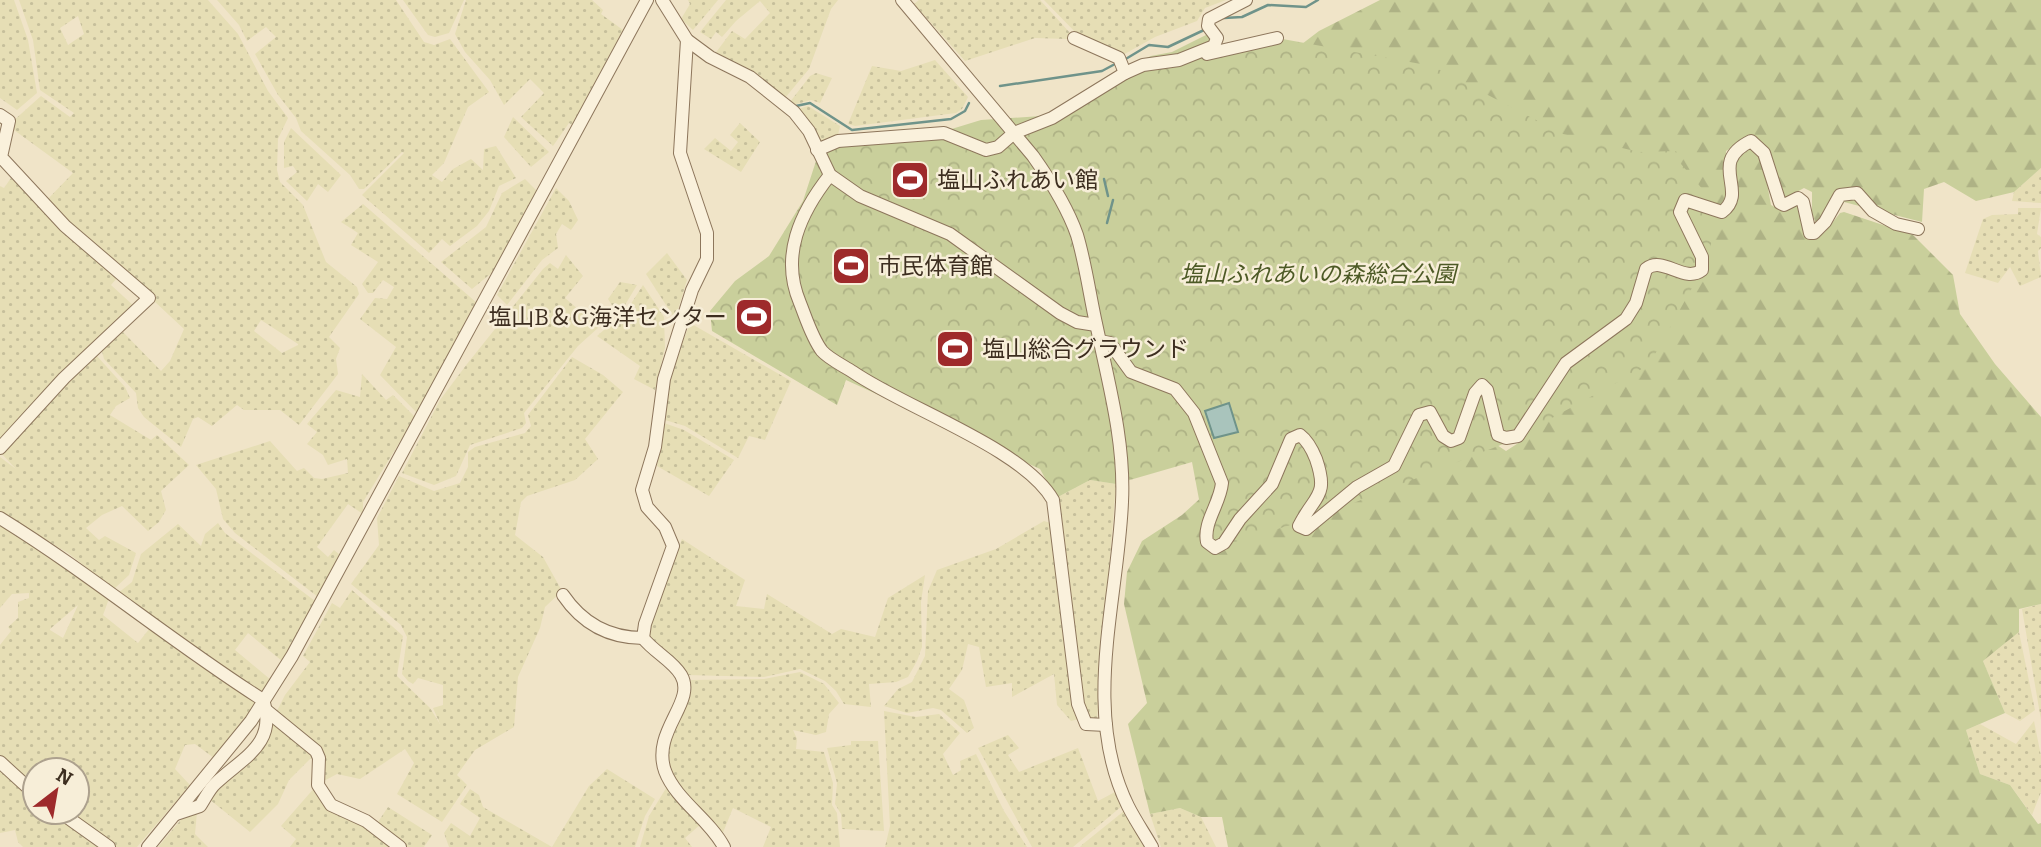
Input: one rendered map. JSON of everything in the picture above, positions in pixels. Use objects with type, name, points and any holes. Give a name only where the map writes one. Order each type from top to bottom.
[{"type":"street","points":[[148,847],[265,705],[647,0]]},
{"type":"street","points":[[662,0],[687,40],[778,97],[808,131],[830,175],[860,196],[950,234],[1060,313],[1077,322],[1096,325]]},
{"type":"street","points":[[902,0],[1050,180],[1070,219],[1080,247],[1118,432],[1123,478],[1121,527],[1105,675],[1106,726],[1110,751],[1127,805],[1152,847]]},
{"type":"street","points":[[1179,61],[1213,46],[1217,38],[1210,29],[1209,19],[1218,12],[1246,0]]},
{"type":"street","points":[[1074,38],[1122,67]]},
{"type":"street","points":[[817,150],[838,141],[944,133],[986,149],[998,147],[1014,133],[1052,118],[1122,67],[1179,61],[1277,38]]},
{"type":"street","points":[[643,638],[645,624],[673,546],[665,527],[647,507],[642,490],[655,447],[664,379],[689,298],[707,259],[709,246],[680,153],[687,40]]},
{"type":"street","points":[[0,115],[9,121],[10,130],[1,157],[65,226],[149,298],[64,378],[0,448]]},
{"type":"street","points":[[1100,341],[1111,343],[1131,372],[1175,389],[1194,413],[1222,483],[1220,495],[1205,531],[1207,542],[1215,548],[1224,543],[1240,519],[1272,484],[1291,439],[1300,436],[1313,451],[1323,480],[1319,497],[1299,526],[1307,529],[1357,487],[1394,466],[1419,415],[1430,412],[1443,436],[1451,441],[1459,438],[1475,393],[1482,385],[1487,390],[1498,435],[1516,437],[1566,363],[1626,319],[1636,303],[1646,269],[1657,264],[1690,275],[1702,270],[1702,257],[1680,212],[1685,200],[1722,212],[1726,210],[1732,195],[1729,161],[1735,149],[1751,141],[1764,153],[1780,203],[1784,205],[1798,198],[1803,202],[1810,233],[1814,233],[1825,222],[1840,195],[1848,192],[1857,193],[1873,211],[1896,225],[1917,229]]},
{"type":"street","points":[[830,175],[810,205],[790,260],[795,290],[823,352],[866,381],[972,437],[1021,468],[1047,490],[1053,500],[1078,704],[1086,724],[1106,726]]},
{"type":"street","points":[[0,517],[65,558],[183,648],[265,705],[316,751],[319,758],[318,785],[331,805],[366,821],[400,847]]},
{"type":"street","points":[[562,595],[578,614],[604,632],[643,638],[679,671],[685,686],[683,699],[663,741],[665,770],[724,847]]},
{"type":"street","points":[[175,814],[200,806],[214,784],[243,763],[264,738],[265,705]]},
{"type":"street","points":[[0,762],[21,781]]},
{"type":"street","points":[[79,826],[108,847]]},
{"type":"shaded area","points":[[0,0],[14,0],[28,40],[37,93],[17,110],[0,98]]},
{"type":"shaded area","points":[[19,0],[208,0],[238,34],[268,91],[288,118],[278,139],[277,170],[280,182],[303,205],[326,262],[357,287],[359,294],[329,337],[340,348],[336,359],[338,374],[299,425],[280,410],[244,410],[237,405],[212,426],[198,417],[193,419],[181,447],[144,417],[138,408],[136,393],[104,359],[102,351],[123,332],[161,371],[170,361],[184,329],[154,301],[156,296],[150,296],[46,201],[73,173],[14,130],[12,122],[41,96],[70,117],[74,113],[40,90],[33,40]],"holes":[[[78,16],[84,34],[68,45],[60,28]],[[261,320],[298,344],[298,345],[282,353],[254,331]]]},
{"type":"shaded area","points":[[217,0],[396,0],[424,42],[434,45],[450,39],[489,92],[468,107],[444,163],[432,175],[442,182],[453,169],[471,159],[483,170],[484,149],[496,146],[516,178],[499,186],[489,211],[477,226],[450,246],[442,239],[429,253],[362,195],[404,153],[364,189],[359,189],[350,175],[301,131],[296,118],[278,95],[255,54],[276,37],[266,27],[247,41],[239,25]]},
{"type":"shaded area","points":[[403,0],[464,0],[449,33],[435,37],[428,35]]},
{"type":"shaded area","points":[[466,0],[592,0],[603,10],[601,14],[623,30],[572,125],[569,123],[553,146],[521,117],[544,93],[530,79],[504,105],[490,80],[465,52],[455,34]]},
{"type":"shaded area","points":[[688,0],[718,0],[693,30],[681,19],[690,4]]},
{"type":"shaded area","points":[[726,0],[838,0],[831,9],[809,69],[785,98],[714,55],[732,31],[745,39],[770,13],[760,1],[722,37],[716,32],[711,39],[700,32]]},
{"type":"shaded area","points":[[919,0],[1040,0],[1071,34],[1068,39],[1035,38],[965,61],[914,4]]},
{"type":"shaded area","points":[[1044,0],[1226,0],[1205,8],[1197,21],[1155,37],[1121,56],[1078,35]]},
{"type":"shaded area","points":[[935,60],[968,97],[962,109],[956,113],[855,126],[848,124],[872,66],[901,71]]},
{"type":"shaded area","points":[[816,73],[832,78],[820,103],[811,100],[793,105],[790,102],[810,76]]},
{"type":"shaded area","points":[[808,106],[840,126],[837,140],[819,143],[795,110]]},
{"type":"shaded area","points":[[513,117],[549,152],[531,167],[504,137]]},
{"type":"shaded area","points":[[740,123],[760,142],[741,172],[704,149],[715,138],[731,151],[738,142],[730,135]]},
{"type":"shaded area","points":[[291,128],[341,175],[328,192],[318,184],[307,201],[286,181],[297,172],[293,166],[284,168],[284,142]]},
{"type":"shaded area","points":[[2041,168],[2041,203],[2012,201],[2014,192]]},
{"type":"shaded area","points":[[11,178],[75,242],[117,278],[111,285],[135,307],[0,442],[0,186],[4,188]]},
{"type":"shaded area","points":[[525,179],[537,191],[494,271],[472,289],[441,262],[486,227],[502,193]]},
{"type":"shaded area","points":[[556,188],[569,201],[578,220],[571,230],[562,224],[556,234],[558,248],[542,260],[507,305],[497,295]]},
{"type":"shaded area","points":[[363,204],[477,303],[417,413],[380,375],[396,347],[360,319],[375,298],[387,299],[394,287],[383,280],[373,293],[368,293],[362,284],[378,262],[351,245],[358,233],[341,222]]},
{"type":"shaded area","points":[[2018,208],[2041,208],[2037,234],[2041,237],[2041,248],[2038,251],[2041,277],[2020,286],[2010,267],[1998,283],[1965,273],[1983,219],[1992,215],[2018,214]]},
{"type":"shaded area","points":[[667,253],[687,280],[675,319],[646,274]]},
{"type":"shaded area","points":[[566,255],[583,276],[565,298],[599,327],[578,346],[524,413],[526,423],[522,428],[470,445],[456,476],[434,485],[402,473],[440,400],[467,364],[543,269],[550,263],[558,269]]},
{"type":"shaded area","points":[[620,282],[637,285],[617,313],[608,299]]},
{"type":"shaded area","points":[[643,285],[664,317],[665,348],[655,390],[634,379],[640,366],[597,336],[627,310]]},
{"type":"shaded area","points":[[690,323],[791,381],[765,440],[749,436],[738,458],[685,426],[665,420],[669,378]]},
{"type":"shaded area","points":[[96,355],[125,387],[130,398],[116,406],[110,415],[151,440],[157,435],[189,465],[161,491],[166,510],[159,522],[148,531],[122,506],[102,515],[86,528],[99,540],[105,536],[136,553],[129,575],[114,589],[68,553],[0,512],[0,457],[16,469],[0,452]]},
{"type":"shaded area","points":[[572,357],[603,375],[623,392],[585,439],[598,459],[575,480],[527,496],[521,502],[515,535],[543,557],[562,591],[545,607],[540,628],[518,677],[514,727],[475,750],[457,775],[467,785],[442,822],[397,794],[414,763],[405,749],[360,779],[337,774],[322,782],[322,755],[276,713],[285,695],[310,662],[303,656],[332,603],[340,608],[352,590],[403,636],[397,676],[430,708],[440,724],[433,708],[443,705],[443,685],[418,678],[413,684],[408,681],[402,674],[407,637],[401,625],[351,584],[379,545],[377,518],[399,476],[434,491],[460,483],[468,467],[468,452],[475,447],[525,433],[531,426],[528,415]]},
{"type":"shaded area","points":[[362,374],[386,400],[393,395],[415,417],[363,502],[363,514],[348,504],[317,547],[328,557],[334,550],[340,555],[318,597],[235,533],[223,519],[216,489],[196,465],[270,441],[297,471],[304,468],[314,478],[322,479],[348,473],[347,459],[328,465],[323,455],[307,444],[317,432],[307,424],[336,390],[360,397]]},
{"type":"shaded area","points":[[664,423],[684,430],[734,460],[709,496],[657,466]]},
{"type":"shaded area","points":[[1090,480],[1116,484],[1097,719],[1089,718],[1083,705],[1062,518],[1056,498]]},
{"type":"shaded area","points":[[0,521],[110,596],[103,615],[138,643],[150,628],[195,663],[259,700],[214,758],[195,744],[185,745],[175,769],[190,785],[137,847],[113,847],[84,826],[91,826],[91,756],[21,756],[21,779],[0,760],[0,645],[11,631],[8,627],[18,618],[18,602],[29,598],[29,593],[12,594],[0,608]],"holes":[[[78,605],[63,638],[50,629]]]},
{"type":"shaded area","points":[[1044,521],[1054,524],[1079,719],[1071,721],[1057,705],[1054,674],[1012,697],[1012,683],[986,687],[979,647],[968,644],[962,670],[949,689],[964,700],[974,728],[967,733],[941,710],[933,708],[907,713],[884,706],[898,689],[912,682],[925,656],[928,591],[937,570],[996,549]]},
{"type":"shaded area","points":[[218,523],[225,533],[315,601],[282,661],[248,633],[235,650],[271,680],[262,693],[200,656],[118,593],[132,582],[141,554],[178,524],[201,546],[205,534]]},
{"type":"shaded area","points":[[682,539],[745,580],[736,606],[764,609],[767,594],[832,634],[841,629],[875,637],[888,598],[925,575],[921,602],[922,647],[908,677],[896,682],[869,684],[871,707],[844,704],[836,691],[825,681],[800,669],[764,677],[687,675],[652,642],[649,632],[649,623]]},
{"type":"shaded area","points":[[2041,604],[2041,720],[2022,609]]},
{"type":"shaded area","points":[[2019,632],[2035,710],[2020,721],[2005,713],[1983,661]]},
{"type":"shaded area","points":[[800,672],[824,684],[839,703],[829,714],[826,732],[816,735],[793,730],[797,739],[796,749],[824,752],[833,783],[832,805],[837,813],[840,847],[763,847],[771,827],[733,808],[722,835],[672,776],[666,755],[672,730],[689,699],[691,680],[764,679]]},
{"type":"shaded area","points":[[884,711],[916,717],[939,714],[960,733],[943,754],[953,775],[961,770],[960,761],[976,754],[1004,811],[1027,847],[885,847],[890,826]]},
{"type":"shaded area","points":[[274,720],[314,755],[289,780],[278,804],[250,832],[209,799],[218,786],[246,767],[268,738]]},
{"type":"shaded area","points":[[2034,721],[2041,756],[2041,792],[2032,815],[2010,785],[1980,774],[1966,730],[1980,724],[2016,744]]},
{"type":"shaded area","points":[[1008,735],[1019,748],[1008,755],[1019,772],[1078,748],[1098,801],[1115,792],[1122,806],[1073,847],[1032,847],[978,748]]},
{"type":"shaded area","points":[[851,741],[878,741],[884,831],[842,829],[841,814],[835,804],[837,783],[827,748],[851,745]]},
{"type":"shaded area","points":[[0,768],[21,787],[21,826],[76,826],[101,847],[23,847],[18,842],[15,830],[0,833]]},
{"type":"shaded area","points":[[607,769],[655,799],[645,816],[635,847],[552,847],[589,786]]},
{"type":"shaded area","points":[[668,785],[701,824],[685,838],[692,847],[640,847],[649,816]]},
{"type":"shaded area","points":[[316,786],[398,847],[290,847],[296,839],[281,826]]},
{"type":"shaded area","points":[[470,789],[479,795],[483,807],[552,847],[449,847],[444,833],[451,823],[470,836],[480,818],[460,804]]},
{"type":"shaded area","points":[[388,807],[432,835],[424,847],[406,847],[376,825]]},
{"type":"shaded area","points":[[1180,808],[1201,817],[1216,847],[1161,847],[1150,814]]},
{"type":"shaded area","points":[[1124,811],[1146,847],[1080,847],[1083,844]]},
{"type":"shaded area","points":[[197,812],[195,834],[208,847],[158,847],[184,816]]},
{"type":"green space","points":[[1380,0],[2041,0],[2041,168],[2014,192],[1976,201],[1944,182],[1924,189],[1922,222],[1840,201],[1816,223],[1812,214],[1812,192],[1804,188],[1782,200],[1769,155],[1757,143],[1747,138],[1726,151],[1728,195],[1725,206],[1239,118],[1285,57],[1319,31]]},
{"type":"green space","points":[[1212,32],[1214,46],[1124,68],[1151,56],[1172,52]]},
{"type":"green space","name":"塩山ふれあいの森総合公園","points":[[1277,38],[1432,66],[1563,134],[1639,152],[1676,151],[1681,164],[1722,212],[1702,270],[1649,365],[1517,437],[1521,437],[1323,515],[1215,548],[1207,542],[1192,462],[1116,484],[1090,480],[1056,498],[1040,469],[846,380],[837,405],[712,331],[710,311],[735,281],[769,256],[803,201],[816,161],[838,142],[945,131],[981,120],[1041,116],[1131,75]]},
{"type":"green space","points":[[1749,147],[1762,157],[1771,205],[1784,212],[1796,201],[1816,236],[1825,232],[1840,213],[1844,212],[1913,235],[1953,275],[1960,314],[1995,364],[2041,417],[2041,604],[2019,609],[2019,632],[1983,661],[2005,713],[1966,730],[1980,774],[2010,785],[2038,824],[2041,823],[2041,847],[1228,847],[1222,817],[1201,817],[1180,808],[1150,814],[1128,724],[1147,703],[1124,604],[1127,572],[1142,541],[1182,515],[1206,493],[1494,443],[1506,451],[1520,442],[1536,412],[1685,214],[1718,214],[1734,208],[1737,192],[1734,159]]},
{"type":"water","points":[[1229,403],[1238,432],[1214,438],[1205,411]]},
{"type":"waterway","points":[[1224,18],[1242,17],[1268,5],[1306,7],[1318,0]]},
{"type":"waterway","points":[[1124,60],[1149,45],[1168,47],[1204,30]]},
{"type":"waterway","points":[[1000,86],[1102,71],[1115,64]]},
{"type":"waterway","points":[[796,106],[810,103],[852,130],[951,119],[965,111],[969,103]]},
{"type":"waterway","points":[[1104,179],[1108,196]]},
{"type":"waterway","points":[[1107,223],[1113,200]]},
{"type":"place","name":"塩山ふれあい館","points":[[910,180]]},
{"type":"place","name":"市民体育館","points":[[851,266]]},
{"type":"place","name":"塩山B＆G海洋センター","points":[[754,317]]},
{"type":"place","name":"塩山総合グラウンド","points":[[955,349]]}]
